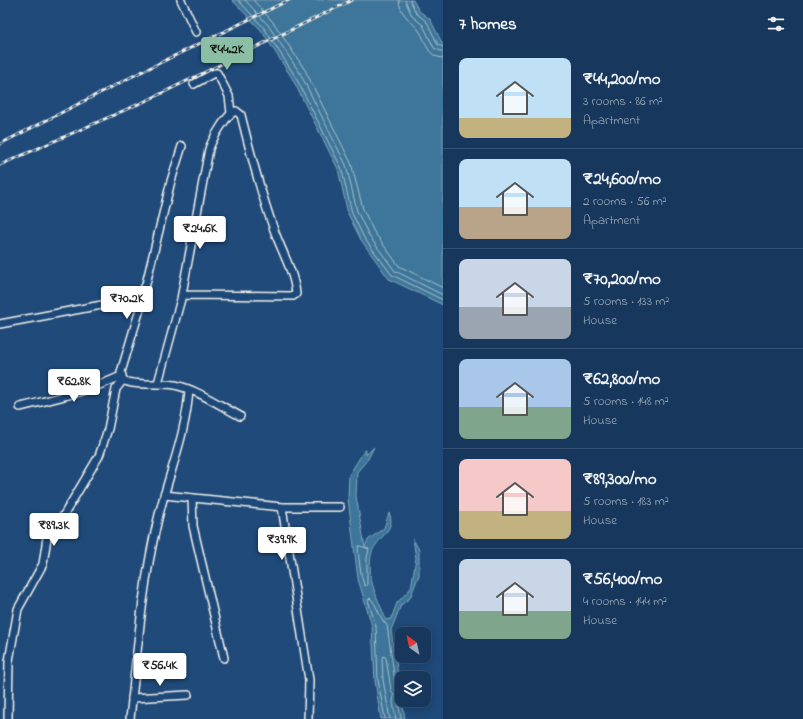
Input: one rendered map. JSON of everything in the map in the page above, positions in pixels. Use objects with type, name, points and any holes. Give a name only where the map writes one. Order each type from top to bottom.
[{"type":"street","points":[[181,0],[196,32]]},
{"type":"street","points":[[194,84],[214,73],[217,73],[229,96],[231,113]]},
{"type":"street","points":[[158,383],[182,295],[205,163],[212,141],[231,113],[236,111],[241,115],[272,224],[292,278],[296,294],[293,296],[261,297],[182,295]]},
{"type":"street","points":[[138,303],[146,284],[172,177],[182,146]]},
{"type":"street","points":[[0,324],[130,298],[138,303],[140,309],[122,378],[116,389],[108,429],[99,456],[62,518],[48,531],[43,564],[18,609],[9,660],[8,719]]},
{"type":"street","points":[[122,378],[128,383],[158,383],[176,385],[190,390],[240,416]]},
{"type":"street","points":[[20,407],[62,397],[122,378]]},
{"type":"street","points":[[130,719],[141,616],[154,538],[164,495],[184,427],[190,390]]},
{"type":"street","points":[[164,495],[282,507],[340,507]]},
{"type":"street","points":[[192,498],[193,526],[224,658]]},
{"type":"street","points":[[282,507],[307,667],[310,703],[308,719]]},
{"type":"street","points":[[132,698],[188,695]]},
{"type":"water","points":[[232,0],[413,0],[419,11],[430,19],[443,45],[443,305],[389,279],[361,240],[348,214],[338,169],[292,78],[261,30]]},
{"type":"water","points":[[374,447],[368,459],[357,472],[356,496],[365,547],[368,540],[384,528],[389,513],[391,519],[388,530],[373,550],[370,566],[374,590],[386,620],[391,619],[397,603],[411,588],[416,558],[413,539],[419,550],[419,575],[410,598],[401,605],[391,630],[397,671],[395,671],[395,707],[403,707],[405,719],[381,719],[375,681],[372,626],[358,579],[348,498],[349,475],[366,450],[366,455]]},
{"type":"railway","points":[[0,144],[133,76],[289,0]]},
{"type":"railway","points":[[0,165],[150,99],[352,0]]}]
